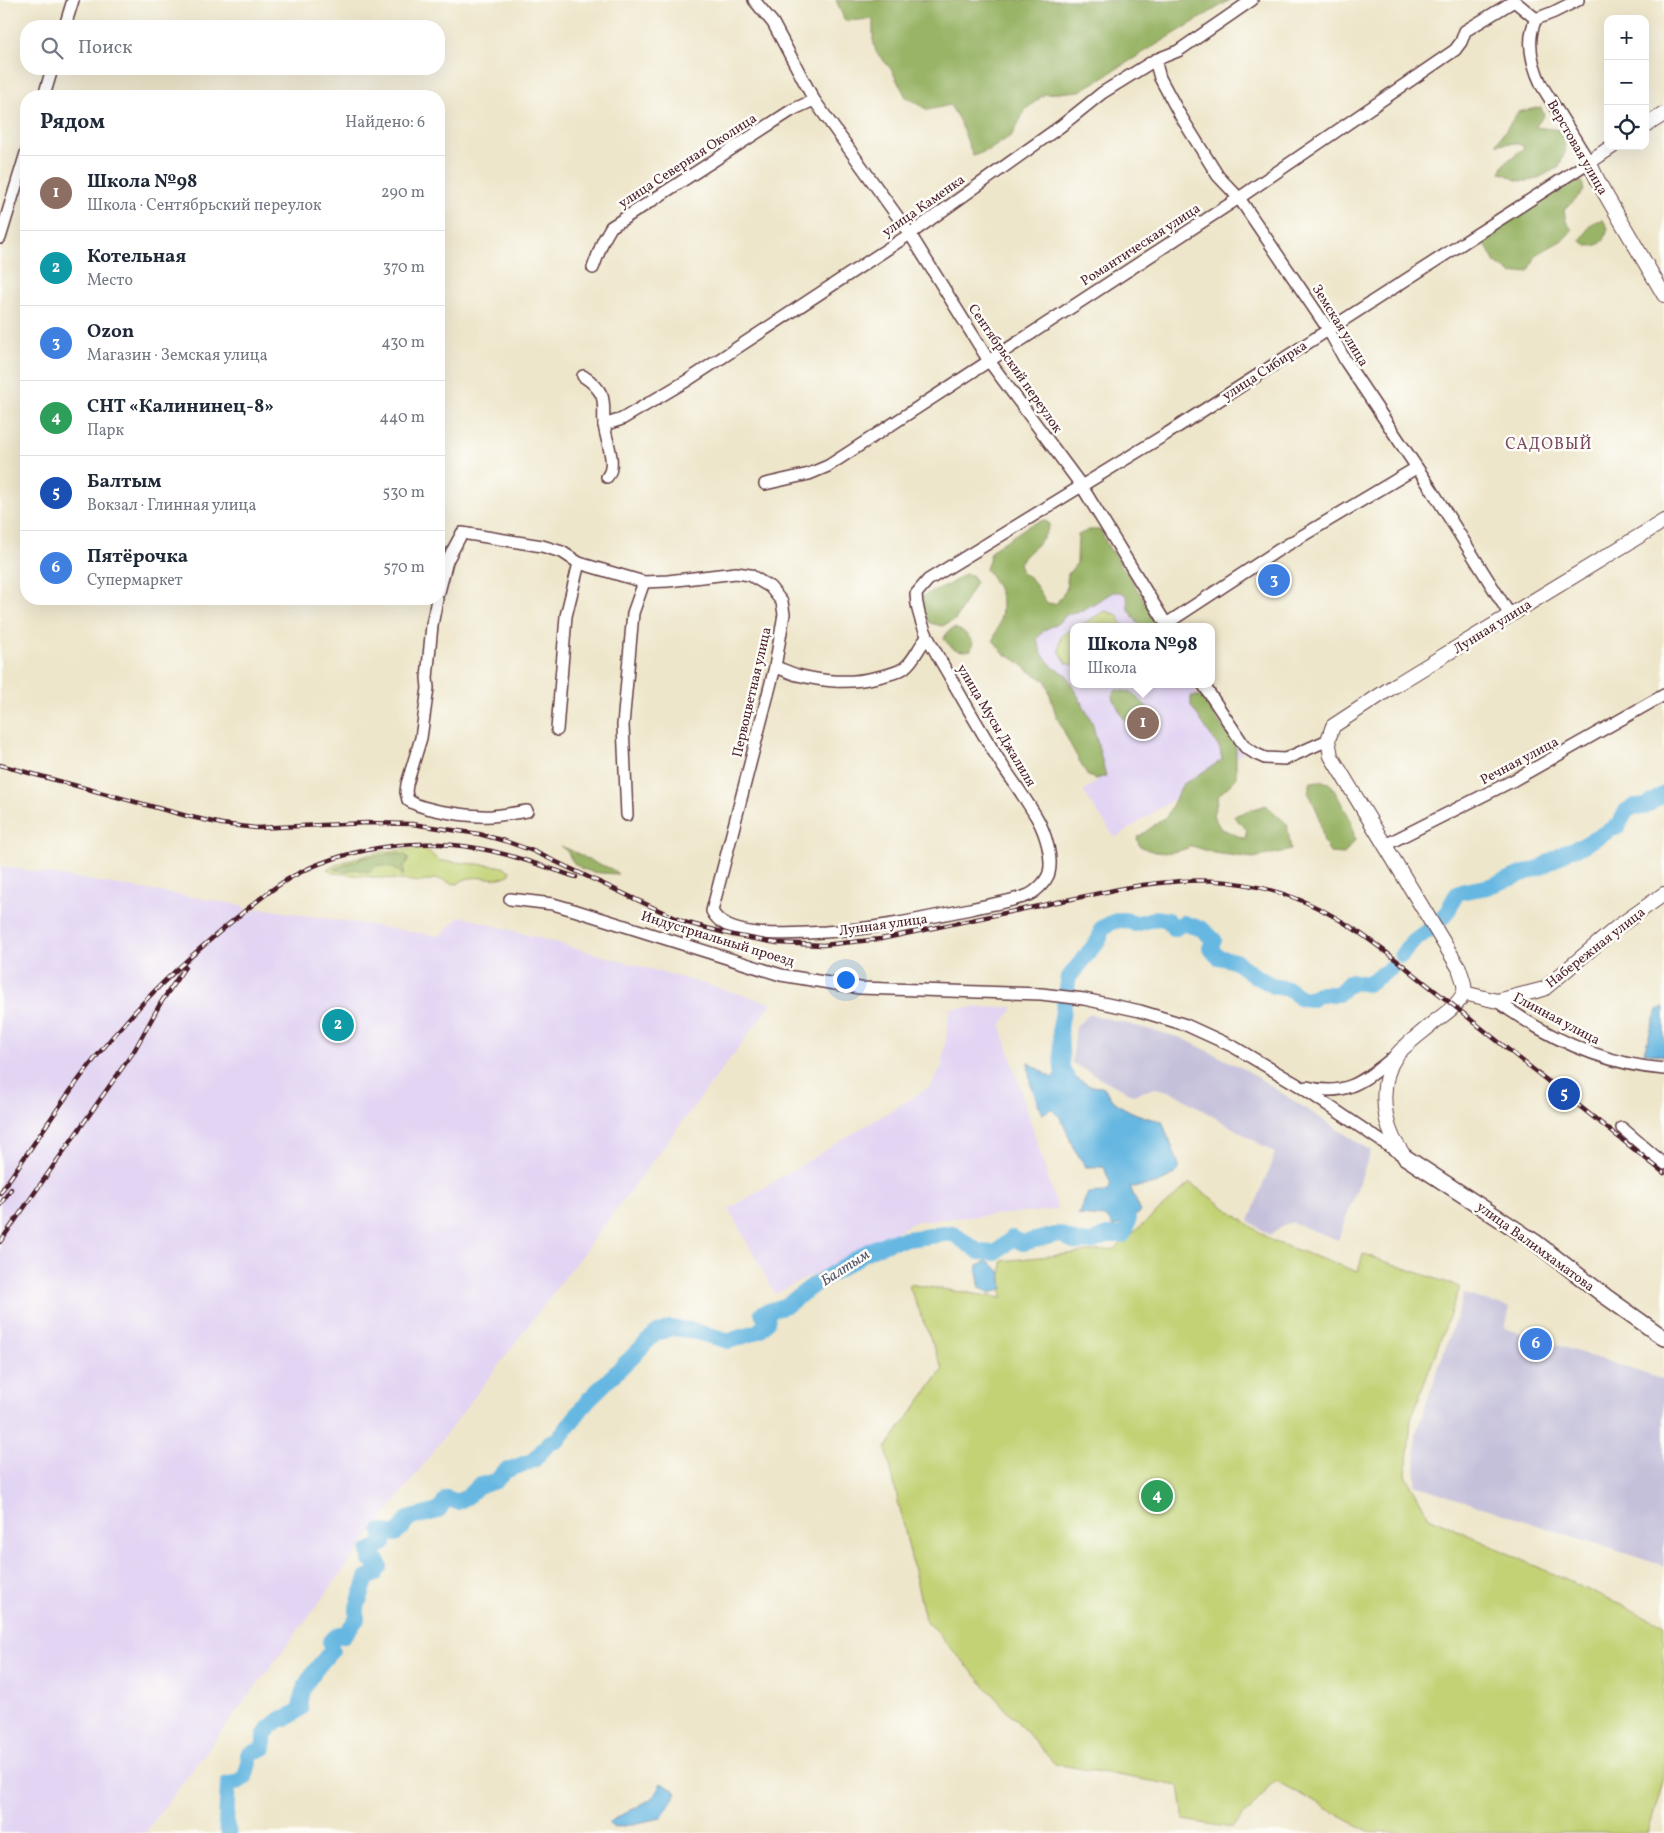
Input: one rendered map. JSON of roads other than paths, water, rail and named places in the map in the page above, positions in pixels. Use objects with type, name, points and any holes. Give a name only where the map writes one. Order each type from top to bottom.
[{"type":"main road","name":"улица Валимхаматова","points":[[1406,1157],[1525,1235],[1604,1296],[1664,1338]]},
{"type":"street","points":[[67,20],[73,0]]},
{"type":"street","name":"Сентябрьский переулок","points":[[754,0],[773,23],[816,102],[910,234],[989,361],[1081,485],[1166,623]]},
{"type":"street","name":"улица Каменка","points":[[604,425],[622,419],[688,380],[910,234],[1061,126],[1102,94],[1155,60],[1178,51],[1252,0]]},
{"type":"street","points":[[1513,1],[1536,19],[1578,0]]},
{"type":"street","name":"Романтическая улица","points":[[765,484],[802,476],[828,466],[1239,198],[1455,50],[1461,42],[1465,31],[1513,1]]},
{"type":"street","name":"Верстовая улица","points":[[1536,19],[1532,26],[1531,53],[1536,73],[1542,86],[1589,162],[1600,185],[1664,294]]},
{"type":"street","name":"Земская улица","points":[[1155,60],[1160,78],[1180,115],[1218,176],[1239,198],[1328,329],[1346,362],[1469,548],[1510,615]]},
{"type":"street","points":[[46,90],[50,75]]},
{"type":"street","name":"улица Северная Околица","points":[[593,268],[603,241],[611,227],[792,110],[816,102]]},
{"type":"street","points":[[1649,123],[1664,114]]},
{"type":"street","name":"улица Сибирка","points":[[916,594],[928,580],[1168,433],[1328,329],[1444,257],[1607,150]]},
{"type":"street","points":[[0,238],[20,173]]},
{"type":"street","points":[[584,376],[595,384],[602,396],[604,425],[610,452],[610,474],[607,477]]},
{"type":"street","points":[[1170,623],[1277,551],[1416,468]]},
{"type":"street","name":"Лунная улица","points":[[1328,740],[1333,726],[1397,684],[1664,520]]},
{"type":"street","name":"Первоцветная улица","points":[[445,568],[447,560],[462,534],[542,546],[562,552],[579,563],[644,582],[668,581],[736,572],[761,580],[770,587],[782,602],[784,614],[776,667],[712,911]]},
{"type":"street","points":[[557,730],[566,616],[579,563]]},
{"type":"street","points":[[627,815],[623,725],[633,613],[644,582]]},
{"type":"street","name":"улица Мусы Джалиля","points":[[916,594],[916,606],[927,638],[991,747],[1038,820],[1049,854],[1049,872]]},
{"type":"street","points":[[436,605],[432,624],[427,678],[428,688],[421,738],[407,784],[408,800],[422,807],[476,816],[527,811]]},
{"type":"street","points":[[776,667],[814,679],[832,682],[870,679],[903,669],[912,661],[921,644],[927,638]]},
{"type":"street","points":[[1205,688],[1245,746],[1256,754],[1266,758],[1285,759],[1328,740],[1331,756],[1459,968],[1464,987],[1464,993],[1454,1006],[1396,1056],[1362,1082],[1349,1088],[1336,1090],[1318,1090],[1298,1085]]},
{"type":"street","name":"Речная улица","points":[[1385,845],[1514,780],[1664,695]]},
{"type":"street","name":"Лунная улица","points":[[712,911],[716,920],[741,931],[766,934],[846,931],[897,924],[1027,896],[1038,889],[1049,872]]},
{"type":"street","name":"Набережная улица","points":[[1464,993],[1497,1001],[1544,989],[1616,928],[1664,894]]},
{"type":"street","name":"Индустриальный проезд","points":[[510,899],[544,903],[577,911],[781,975],[860,988],[1040,994],[1084,998],[1140,1011],[1186,1026],[1234,1047],[1298,1085],[1406,1157]]},
{"type":"street","name":"Глинная улица","points":[[1497,1001],[1514,1014],[1584,1051],[1624,1064],[1664,1069]]},
{"type":"street","points":[[1396,1056],[1384,1094],[1385,1108],[1388,1124],[1406,1157]]},
{"type":"street","points":[[1622,1128],[1664,1164]]},
{"type":"water","points":[[1664,1007],[1664,1056],[1644,1052],[1657,1010]]},
{"type":"water","points":[[1028,1062],[1052,1078],[1062,1070],[1090,1086],[1103,1087],[1112,1099],[1124,1108],[1162,1121],[1180,1168],[1163,1181],[1144,1186],[1130,1187],[1141,1212],[1113,1227],[1106,1217],[1078,1215],[1088,1193],[1106,1192],[1111,1185],[1104,1167],[1086,1167],[1073,1147],[1061,1118],[1051,1109],[1042,1114],[1030,1082]]},
{"type":"water","points":[[987,1261],[1000,1271],[1003,1288],[991,1293],[980,1288],[977,1273],[978,1265]]},
{"type":"water","points":[[661,1783],[677,1792],[661,1818],[614,1828],[608,1823],[653,1798]]},
{"type":"waterway","name":"Балтым","points":[[1402,955],[1411,943],[1440,921],[1459,892],[1487,887],[1541,867],[1619,825],[1626,811],[1635,806],[1644,807],[1664,794]]},
{"type":"waterway","name":"Балтым","points":[[1073,1088],[1062,1070],[1060,1028],[1069,977],[1100,938],[1101,929],[1114,922],[1126,920],[1135,924],[1157,918],[1168,920],[1174,929],[1183,923],[1202,929],[1214,940],[1210,948],[1218,957],[1235,961],[1255,976],[1274,986],[1288,989],[1301,998],[1312,999],[1318,994],[1338,994],[1351,981],[1367,984],[1390,969]]},
{"type":"waterway","name":"Балтым","points":[[229,1833],[226,1823],[228,1784],[236,1783],[245,1777],[249,1763],[248,1755],[264,1748],[264,1736],[270,1727],[280,1719],[286,1719],[301,1708],[301,1700],[306,1684],[332,1650],[330,1641],[339,1634],[343,1636],[357,1619],[357,1607],[367,1578],[375,1574],[380,1567],[378,1561],[370,1560],[369,1551],[384,1543],[381,1531],[395,1534],[402,1528],[407,1519],[438,1511],[447,1498],[457,1502],[467,1497],[478,1486],[496,1481],[505,1471],[534,1460],[550,1442],[558,1440],[588,1400],[655,1334],[670,1328],[690,1330],[729,1341],[759,1331],[768,1321],[762,1313],[787,1305],[815,1284],[870,1250],[892,1241],[952,1233],[979,1252],[996,1253],[1012,1238],[1023,1243],[1059,1234],[1076,1242],[1092,1242],[1107,1235],[1123,1235],[1128,1222],[1123,1200]]},
{"type":"railway","points":[[0,765],[222,824],[256,828],[367,823],[412,824],[479,834],[533,851],[684,922],[733,935],[777,943],[823,945],[881,939],[1147,884],[1190,881],[1231,882],[1273,891],[1325,911],[1365,937],[1664,1173]]},
{"type":"railway","points":[[0,1193],[91,1063],[147,999],[193,955],[250,906],[285,881],[303,871],[323,862],[366,850],[410,844],[432,844],[484,849],[576,877]]},
{"type":"railway","points":[[0,1242],[134,1051],[160,1004],[185,967]]},
{"type":"railway","points":[[0,1205],[11,1189]]},
{"type":"place","name":"Ozon","points":[[1274,580]]},
{"type":"place","name":"Школа №98","points":[[1143,723]]},
{"type":"place","name":"Котельная","points":[[338,1025]]},
{"type":"place","name":"Балтым","points":[[1564,1094]]},
{"type":"place","name":"Пятёрочка","points":[[1536,1344]]},
{"type":"place","name":"СНТ «Калининец-8»","points":[[1157,1496]]},
{"type":"district","name":"САДОВЫЙ","points":[[1549,443]]}]
